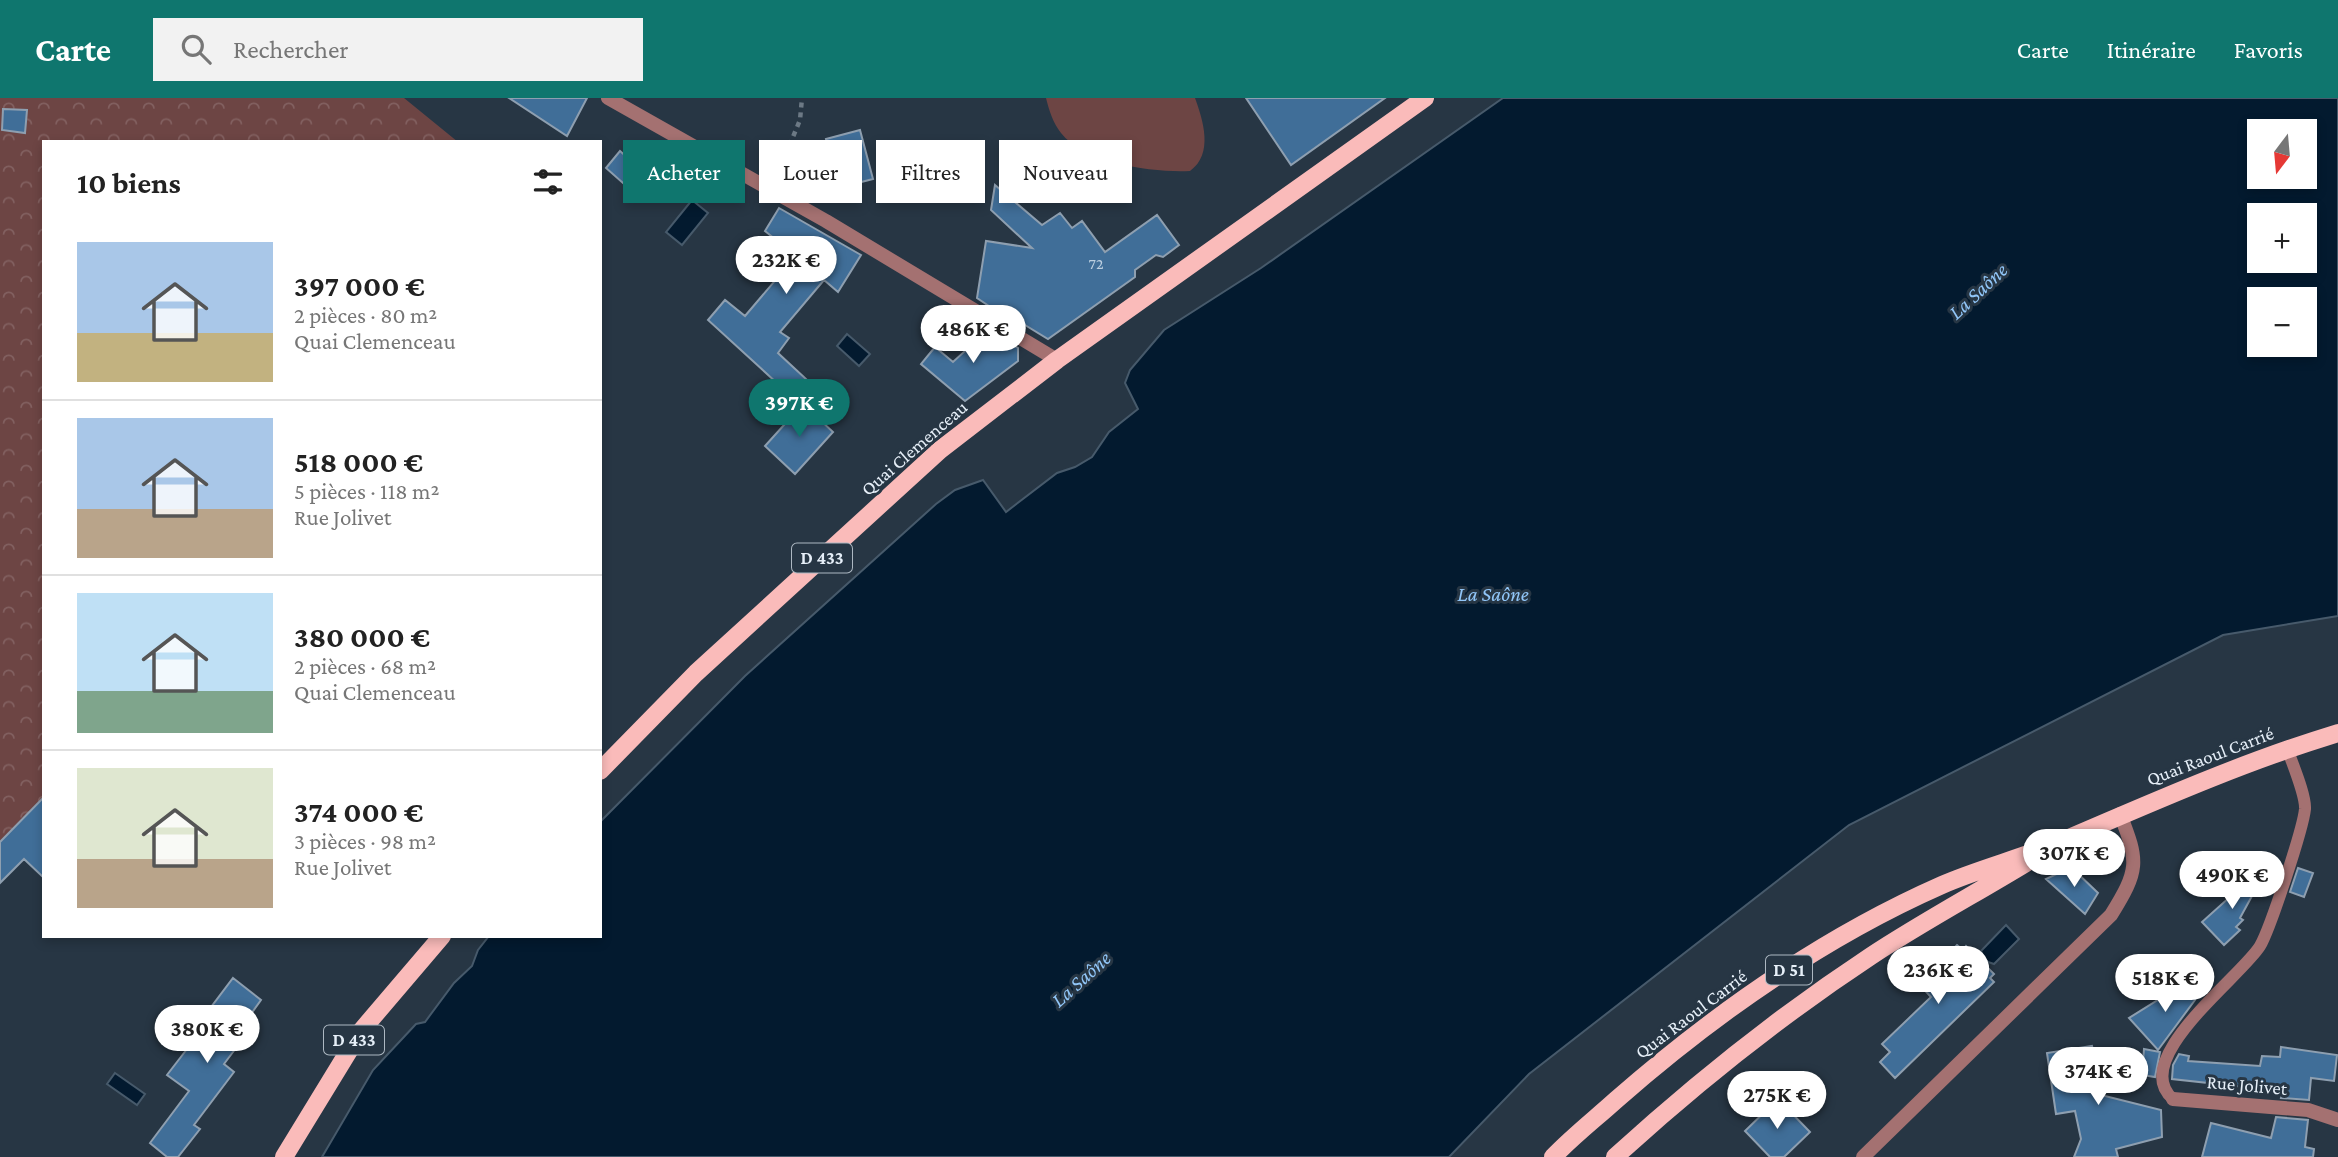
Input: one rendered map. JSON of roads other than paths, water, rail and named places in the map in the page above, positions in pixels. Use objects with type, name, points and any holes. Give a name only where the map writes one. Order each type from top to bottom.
[{"type":"main road","name":"Quai Clemenceau","points":[[602,769],[696,673],[940,450],[1057,360],[1425,98]]},
{"type":"main road","name":"Quai Raoul Carrié","points":[[1553,1157],[1665,1057],[1762,987],[1845,936],[1942,885],[2061,841],[2120,814],[2287,748],[2338,733]]},
{"type":"main road","name":"Quai Raoul Carrié","points":[[1615,1157],[1689,1090],[1786,1015],[1872,955],[2061,841]]},
{"type":"main road","name":"D 433","points":[[284,1157],[361,1031],[440,938]]},
{"type":"street","points":[[608,98],[771,190],[1057,360]]},
{"type":"street","points":[[1863,1157],[2111,915],[2129,886],[2136,858],[2120,814]]},
{"type":"street","name":"Rue Jolivet","points":[[2173,1099],[2308,1110],[2338,1120]]},
{"type":"lane","name":"Rue Jolivet","points":[[2173,1099],[2166,1092],[2163,1082],[2169,1053],[2204,1004],[2261,944],[2289,860],[2305,808],[2287,748]]},
{"type":"water","name":"La Saône","points":[[1503,98],[2338,98],[2338,616],[2223,635],[1849,825],[1529,1074],[1449,1157],[322,1157],[373,1070],[416,1024],[425,1022],[454,983],[472,966],[478,950],[487,938],[602,938],[602,820],[745,676],[936,504],[955,490],[983,480],[1006,512],[1057,473],[1092,457],[1109,432],[1138,409],[1125,383],[1130,370],[1164,330],[1261,268]]},
{"type":"water","points":[[690,203],[696,203],[708,213],[682,245],[666,232]]},
{"type":"water","points":[[847,334],[870,354],[859,366],[837,346]]},
{"type":"water","points":[[2006,925],[2019,939],[1994,964],[1985,961],[1981,951]]},
{"type":"water","points":[[115,1073],[145,1094],[137,1105],[107,1084]]}]
